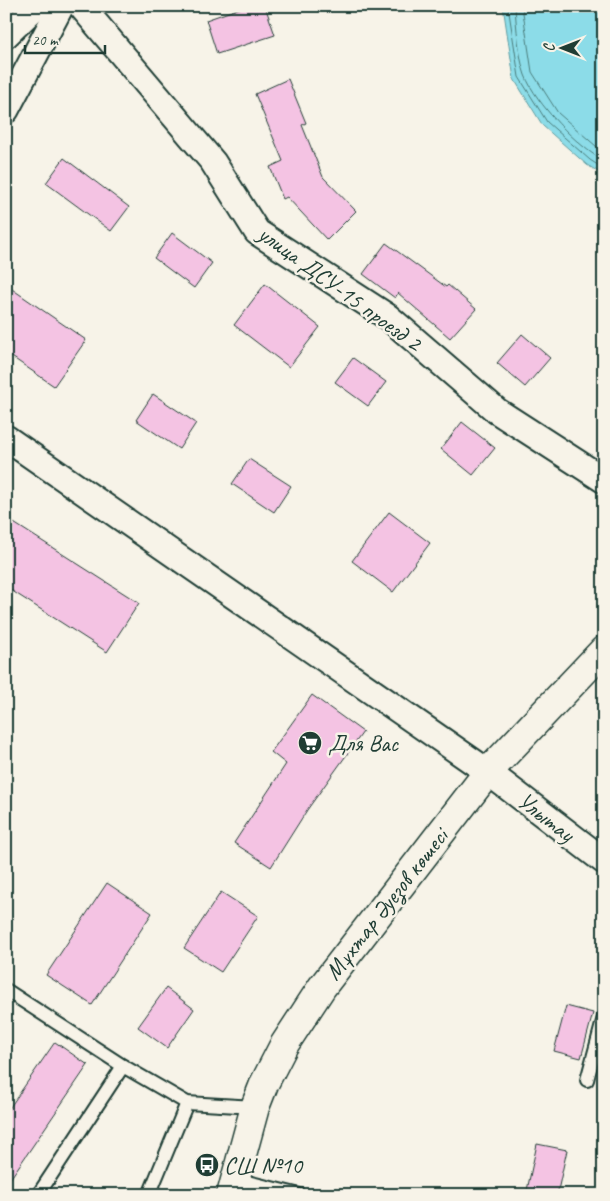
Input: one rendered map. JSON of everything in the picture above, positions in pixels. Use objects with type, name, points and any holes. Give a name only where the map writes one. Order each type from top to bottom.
[{"type":"main road","name":"Мұхтар Әуезов көшесі","points":[[233,1187],[255,1107],[264,1084],[284,1045],[322,986],[488,772],[604,650]]},
{"type":"street","points":[[6,35],[36,6]]},
{"type":"street","points":[[6,110],[61,6]]},
{"type":"street","name":"улица ДСУ-15 проезд 2","points":[[81,6],[214,162],[257,232],[388,317],[497,411],[604,480]]},
{"type":"street","points":[[6,438],[488,772]]},
{"type":"street","name":"Улытау","points":[[488,772],[604,861]]},
{"type":"lane","points":[[6,990],[123,1066],[187,1103],[255,1107]]},
{"type":"lane","points":[[587,1080],[604,1017]]},
{"type":"lane","points":[[38,1195],[123,1066]]},
{"type":"lane","points":[[149,1195],[187,1103]]},
{"type":"lane","points":[[233,1187],[300,1195]]},
{"type":"water","points":[[503,6],[604,6],[604,175],[587,165],[543,126],[514,79]]},
{"type":"building","points":[[246,6],[265,6],[275,35],[217,54],[206,20]]},
{"type":"building","points":[[288,79],[306,123],[302,125],[323,177],[356,211],[327,240],[287,197],[283,199],[270,167],[283,161],[255,94]]},
{"type":"building","points":[[64,158],[129,207],[111,231],[46,183]]},
{"type":"building","points":[[172,233],[212,263],[194,288],[154,258]]},
{"type":"building","points":[[386,243],[446,287],[448,285],[476,309],[450,338],[398,293],[395,298],[363,274]]},
{"type":"building","points":[[265,284],[320,327],[289,367],[234,325]]},
{"type":"building","points":[[6,285],[86,340],[54,386],[6,353]]},
{"type":"building","points":[[522,334],[550,358],[525,387],[497,363]]},
{"type":"building","points":[[353,358],[386,382],[368,406],[335,382]]},
{"type":"building","points":[[153,394],[196,423],[179,449],[136,420]]},
{"type":"building","points":[[462,422],[495,448],[473,475],[441,449]]},
{"type":"building","points":[[249,459],[291,486],[274,512],[232,484]]},
{"type":"building","points":[[389,512],[430,543],[393,592],[352,561]]},
{"type":"building","points":[[6,518],[139,603],[107,652],[6,587]]},
{"type":"building","points":[[312,695],[363,732],[307,810],[271,867],[234,843],[286,764],[271,752]]},
{"type":"building","points":[[107,883],[152,913],[92,1005],[46,975]]},
{"type":"building","points":[[221,892],[258,916],[221,972],[184,948]]},
{"type":"building","points":[[166,988],[194,1009],[167,1048],[138,1027]]},
{"type":"building","points":[[566,1006],[593,1013],[581,1058],[554,1051]]},
{"type":"building","points":[[55,1042],[88,1065],[6,1185],[6,1113]]},
{"type":"building","points":[[537,1144],[567,1150],[557,1195],[526,1195]]},
{"type":"place","name":"Для Вас","points":[[310,743]]},
{"type":"place","name":"СШ №10","points":[[207,1165]]}]
